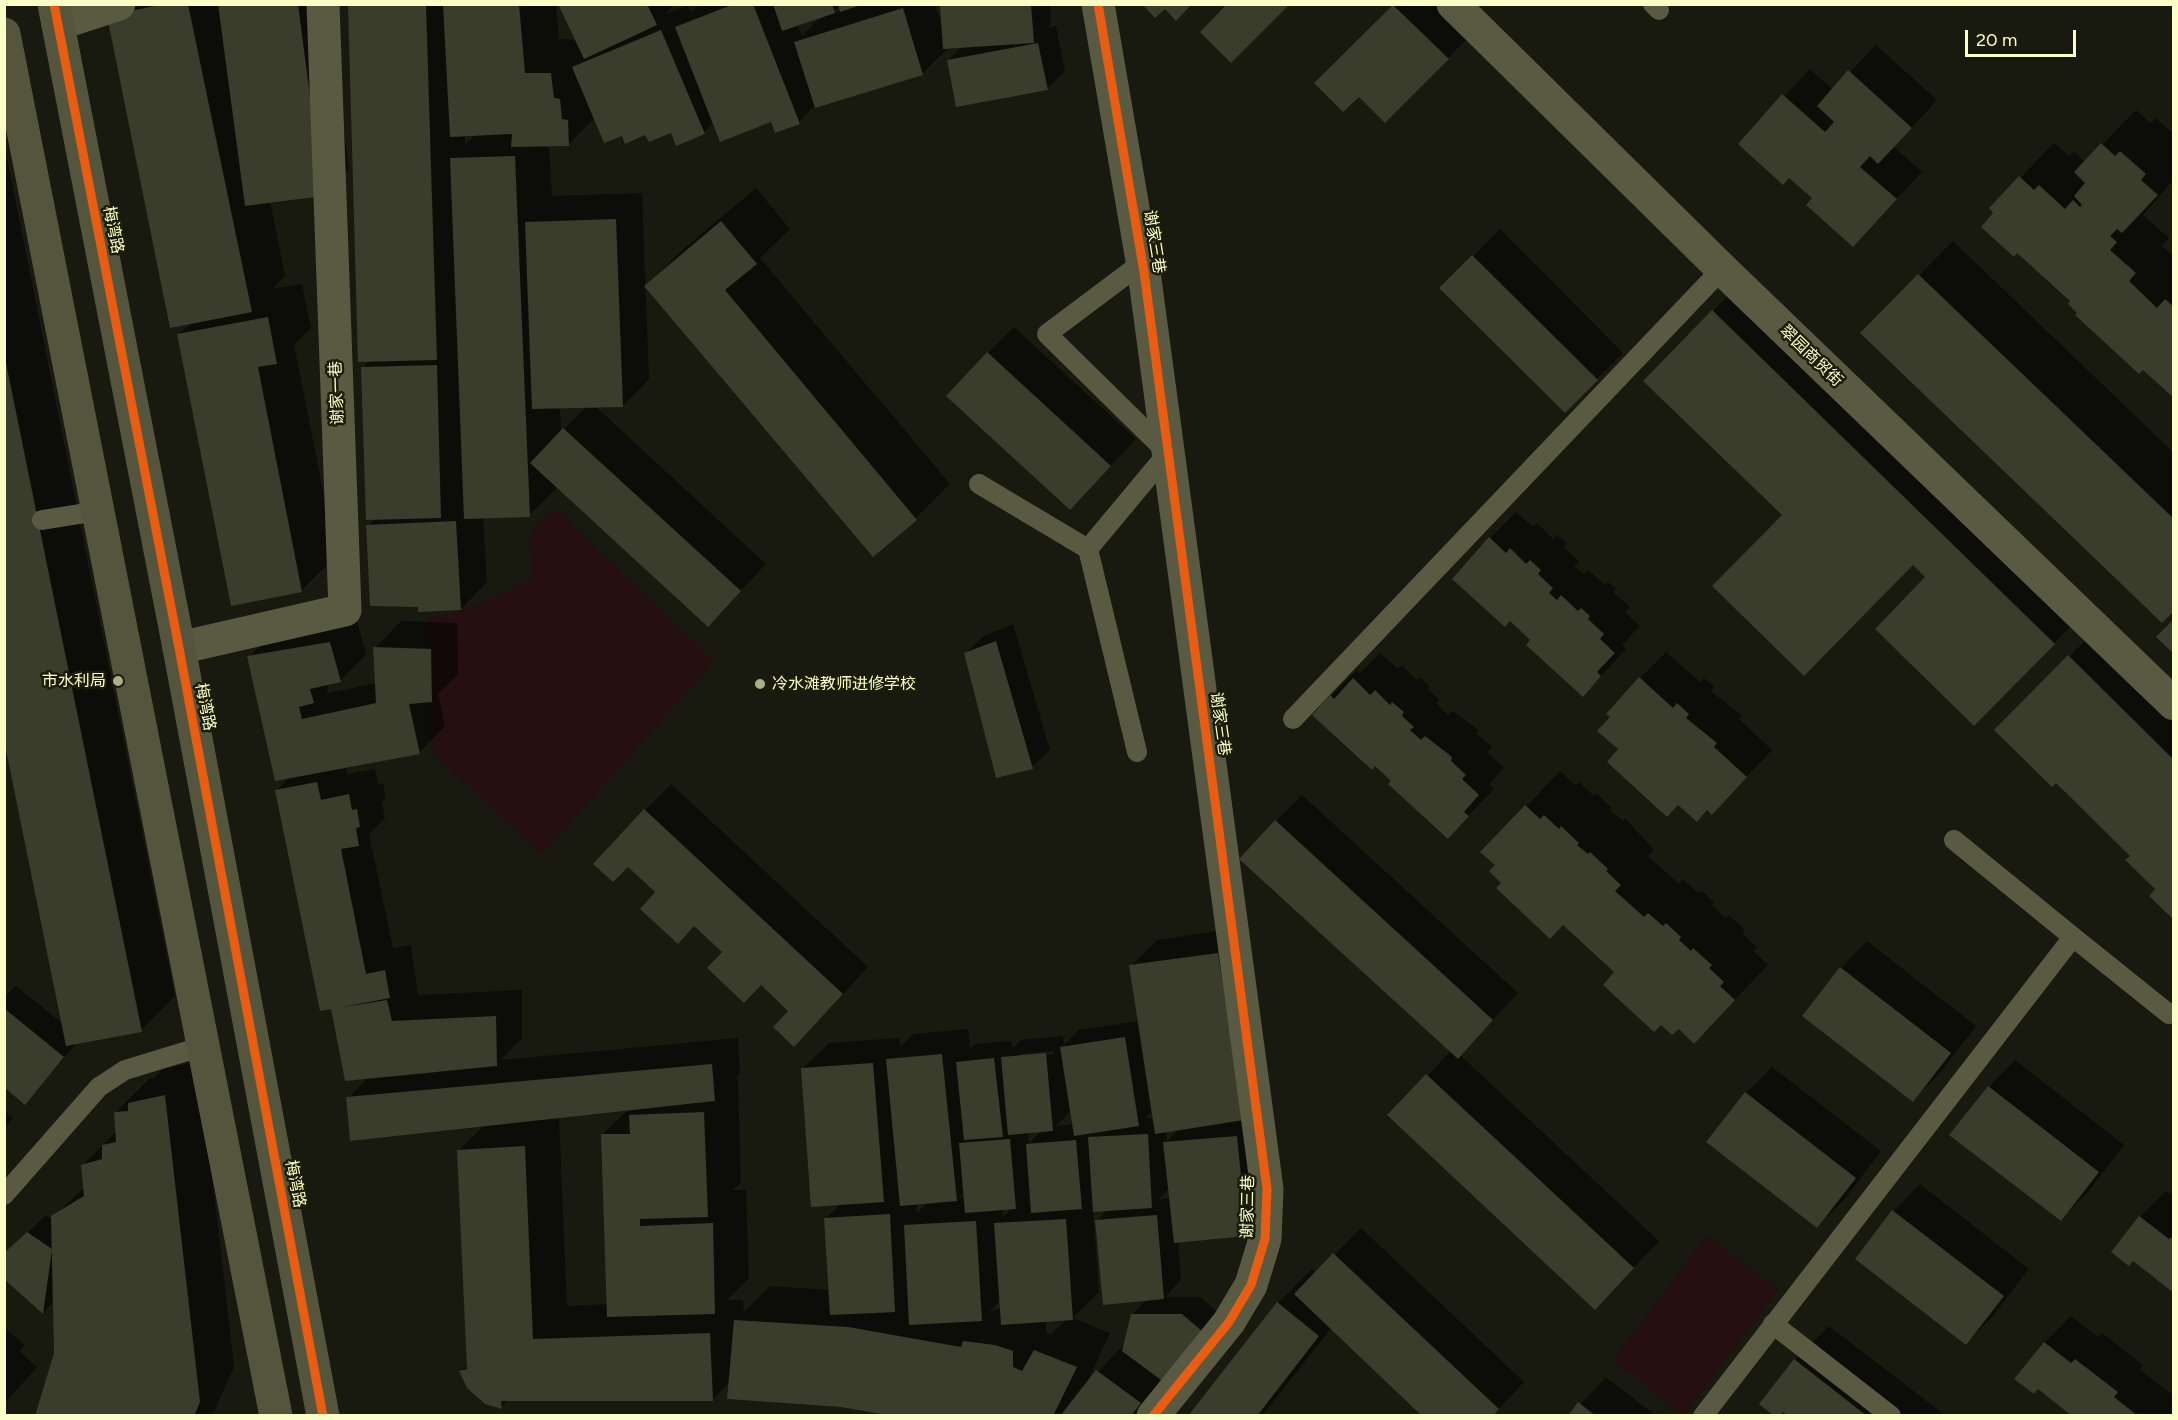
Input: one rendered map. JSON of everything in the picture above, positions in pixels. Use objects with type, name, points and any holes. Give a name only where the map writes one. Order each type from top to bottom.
[{"type":"street","points":[[56,14],[119,4]]},
{"type":"street","name":"谢家一巷","points":[[179,648],[345,610],[323,4]]},
{"type":"street","name":"谢家三巷","points":[[1098,4],[1143,262],[1267,1189],[1265,1239],[1251,1285],[1229,1322],[1153,1416]]},
{"type":"street","name":"翠园商贸街","points":[[1457,6],[1722,269],[2174,704]]},
{"type":"street","name":"梅湾路","points":[[56,14],[179,648],[323,1416]]},
{"type":"street","points":[[4,34],[276,1416]]},
{"type":"lane","points":[[1088,549],[1168,453],[1047,334],[1143,262]]},
{"type":"lane","points":[[1293,719],[1722,269]]},
{"type":"lane","points":[[979,484],[1088,549],[1137,752]]},
{"type":"lane","points":[[42,520],[98,511]]},
{"type":"lane","points":[[1954,840],[2169,1014]]},
{"type":"lane","points":[[1703,1416],[2073,937]]},
{"type":"lane","points":[[4,1195],[99,1087],[125,1070],[204,1046]]},
{"type":"lane","points":[[1773,1324],[1891,1416]]},
{"type":"shaded area","points":[[554,508],[714,661],[542,854],[431,751],[428,618],[469,609],[532,579],[529,535]]},
{"type":"shaded area","points":[[1707,1236],[1778,1290],[1684,1415],[1613,1360]]},
{"type":"building","points":[[164,4],[188,4],[252,312],[170,328],[107,16]]},
{"type":"building","points":[[218,4],[298,4],[323,196],[245,206]]},
{"type":"building","points":[[443,4],[519,4],[525,73],[551,73],[554,98],[560,99],[562,119],[568,120],[569,146],[511,147],[512,134],[450,137]]},
{"type":"building","points":[[558,4],[647,4],[657,25],[584,59]]},
{"type":"building","points":[[734,4],[753,4],[800,124],[775,133],[771,122],[720,142],[675,27]]},
{"type":"building","points":[[773,4],[832,4],[835,13],[782,31]]},
{"type":"building","points":[[838,4],[861,4],[861,5],[840,12]]},
{"type":"building","points":[[940,4],[1031,4],[1034,43],[943,49]]},
{"type":"building","points":[[1142,4],[1192,4],[1176,21],[1165,9],[1155,18]]},
{"type":"building","points":[[1227,4],[1290,4],[1231,63],[1200,32]]},
{"type":"building","points":[[348,5],[426,5],[437,360],[358,362]]},
{"type":"building","points":[[1393,5],[1449,59],[1385,123],[1359,97],[1343,112],[1314,83]]},
{"type":"building","points":[[903,8],[923,75],[815,108],[794,42]]},
{"type":"building","points":[[661,30],[705,134],[676,146],[671,133],[649,142],[645,135],[625,144],[622,136],[604,143],[572,67]]},
{"type":"building","points":[[1038,43],[1048,90],[956,107],[947,60]]},
{"type":"building","points":[[1848,70],[1912,128],[1878,164],[1870,156],[1860,167],[1897,199],[1853,247],[1806,205],[1812,198],[1789,178],[1783,185],[1738,144],[1782,94],[1825,132],[1834,122],[1817,106]]},
{"type":"building","points":[[2101,143],[2115,156],[2120,151],[2146,174],[2141,180],[2158,195],[2122,233],[2117,229],[2110,236],[2117,242],[2110,250],[2136,273],[2129,281],[2157,308],[2165,299],[2174,307],[2174,398],[2143,370],[2139,374],[2075,315],[2077,313],[2068,304],[2070,301],[2017,253],[2014,257],[1981,227],[1993,213],[1989,208],[2019,176],[2034,190],[2039,185],[2065,209],[2073,200],[2080,207],[2082,205],[2074,196],[2085,183],[2074,172]]},
{"type":"building","points":[[515,156],[530,517],[464,519],[450,158]]},
{"type":"building","points":[[616,219],[623,407],[532,409],[525,222]]},
{"type":"building","points":[[721,221],[757,264],[725,290],[917,520],[873,557],[644,286]]},
{"type":"building","points":[[1472,255],[1598,380],[1565,413],[1439,288]]},
{"type":"building","points":[[1918,274],[2174,519],[2174,611],[2162,623],[1860,333]]},
{"type":"building","points":[[1712,310],[2055,644],[1974,726],[1875,629],[1925,577],[1913,565],[1804,676],[1712,586],[1782,515],[1643,381]]},
{"type":"building","points":[[268,317],[277,364],[258,367],[302,592],[231,606],[177,334]]},
{"type":"building","points":[[987,352],[1111,466],[1070,510],[946,396]]},
{"type":"building","points":[[4,353],[142,1032],[66,1046],[4,740]]},
{"type":"building","points":[[437,365],[441,518],[366,520],[361,367]]},
{"type":"building","points":[[563,428],[741,591],[708,627],[530,463]]},
{"type":"building","points":[[456,521],[461,610],[418,612],[418,607],[370,606],[366,525]]},
{"type":"building","points":[[1489,537],[1506,553],[1510,548],[1526,564],[1530,560],[1541,570],[1538,574],[1553,588],[1549,593],[1557,600],[1561,595],[1578,611],[1581,608],[1590,616],[1588,619],[1604,634],[1600,639],[1615,653],[1597,672],[1601,676],[1583,697],[1526,645],[1530,640],[1510,621],[1505,627],[1452,579]]},
{"type":"building","points":[[2174,619],[2174,654],[2156,637]]},
{"type":"building","points":[[996,641],[1033,769],[996,778],[964,653]]},
{"type":"building","points":[[330,642],[341,682],[310,689],[314,703],[299,707],[302,719],[376,703],[373,647],[431,649],[432,702],[409,704],[420,754],[275,781],[247,656]]},
{"type":"building","points":[[2068,655],[2174,760],[2174,920],[2149,896],[2155,889],[2125,860],[2130,856],[2056,783],[2052,787],[1994,730]]},
{"type":"building","points":[[1639,677],[1673,708],[1677,703],[1689,714],[1686,718],[1717,743],[1714,747],[1747,777],[1712,815],[1707,810],[1697,822],[1678,805],[1667,817],[1607,762],[1618,749],[1597,731],[1610,717],[1606,714]]},
{"type":"building","points":[[1353,678],[1370,695],[1375,690],[1390,705],[1392,702],[1404,712],[1402,716],[1414,727],[1410,730],[1421,740],[1425,736],[1452,757],[1451,761],[1466,775],[1462,779],[1479,795],[1464,812],[1469,816],[1448,839],[1388,784],[1391,781],[1375,766],[1372,770],[1312,715],[1330,695],[1334,699]]},
{"type":"building","points":[[317,782],[321,800],[349,794],[352,810],[357,809],[360,827],[356,828],[359,846],[341,849],[366,974],[385,970],[390,998],[338,1008],[387,1000],[392,1021],[496,1016],[497,1066],[345,1081],[331,1009],[320,1011],[275,790]]},
{"type":"building","points":[[1525,805],[1540,819],[1544,815],[1559,829],[1561,826],[1579,843],[1577,845],[1588,854],[1590,852],[1621,885],[1615,891],[1644,917],[1648,913],[1663,926],[1666,923],[1681,937],[1679,940],[1691,951],[1693,948],[1712,965],[1709,968],[1724,982],[1720,986],[1735,1000],[1694,1044],[1679,1029],[1672,1035],[1661,1025],[1654,1032],[1603,985],[1614,972],[1563,925],[1550,939],[1496,888],[1501,883],[1489,871],[1495,865],[1480,852]]},
{"type":"building","points":[[644,809],[843,994],[794,1047],[773,1027],[788,1011],[761,985],[744,1003],[707,968],[722,952],[694,926],[678,944],[640,909],[655,892],[628,867],[613,882],[593,864]]},
{"type":"building","points":[[1275,820],[1493,1020],[1458,1059],[1239,859]]},
{"type":"building","points":[[1218,953],[1244,1120],[1155,1134],[1129,965]]},
{"type":"building","points":[[1840,967],[1951,1053],[1913,1102],[1802,1016]]},
{"type":"building","points":[[5,1009],[64,1057],[25,1105],[5,1088]]},
{"type":"building","points":[[1125,1037],[1139,1126],[1074,1136],[1060,1047]]},
{"type":"building","points":[[1046,1053],[1053,1131],[1008,1135],[1001,1057]]},
{"type":"building","points":[[942,1054],[957,1201],[900,1206],[886,1059]]},
{"type":"building","points":[[994,1058],[1003,1137],[964,1140],[956,1062]]},
{"type":"building","points":[[873,1063],[884,1202],[811,1207],[801,1068]]},
{"type":"building","points":[[712,1064],[715,1101],[350,1141],[346,1097]]},
{"type":"building","points":[[1426,1074],[1634,1268],[1595,1310],[1387,1115]]},
{"type":"building","points":[[1988,1086],[2099,1172],[2061,1221],[1949,1135]]},
{"type":"building","points":[[1745,1092],[1856,1178],[1817,1228],[1706,1142]]},
{"type":"building","points":[[165,1095],[200,1402],[194,1416],[35,1416],[54,1353],[51,1216],[84,1196],[81,1165],[102,1159],[102,1145],[116,1142],[114,1112],[128,1111],[128,1103]]},
{"type":"building","points":[[704,1112],[708,1217],[640,1219],[640,1226],[713,1223],[715,1314],[607,1317],[601,1134],[630,1134],[629,1115]]},
{"type":"building","points":[[1148,1134],[1152,1208],[1093,1212],[1088,1137]]},
{"type":"building","points":[[1237,1136],[1247,1236],[1174,1243],[1163,1142]]},
{"type":"building","points":[[1010,1139],[1016,1209],[965,1213],[959,1143]]},
{"type":"building","points":[[1076,1140],[1082,1209],[1031,1213],[1026,1144]]},
{"type":"building","points":[[525,1146],[533,1339],[710,1333],[713,1401],[501,1401],[502,1409],[485,1404],[467,1388],[459,1371],[467,1369],[457,1150]]},
{"type":"building","points":[[1892,1210],[2004,1296],[1966,1345],[1855,1259]]},
{"type":"building","points":[[890,1214],[895,1312],[830,1315],[824,1218]]},
{"type":"building","points":[[1157,1215],[1164,1299],[1103,1305],[1095,1220]]},
{"type":"building","points":[[2139,1216],[2169,1239],[2174,1236],[2174,1293],[2133,1261],[2129,1266],[2111,1252]]},
{"type":"building","points":[[1066,1219],[1073,1320],[1001,1325],[994,1223]]},
{"type":"building","points":[[976,1221],[982,1321],[909,1325],[904,1225]]},
{"type":"building","points":[[27,1232],[52,1249],[43,1314],[4,1279],[4,1253]]},
{"type":"building","points":[[1333,1253],[1499,1409],[1493,1416],[1422,1416],[1294,1294]]},
{"type":"building","points":[[1277,1302],[1319,1336],[1257,1416],[1188,1416]]},
{"type":"building","points":[[1131,1314],[1182,1314],[1202,1331],[1165,1383],[1122,1351]]},
{"type":"building","points":[[734,1320],[848,1327],[961,1347],[963,1341],[995,1345],[1013,1351],[1013,1367],[1022,1371],[1034,1350],[1077,1367],[1054,1414],[1056,1416],[892,1416],[841,1407],[727,1399]]},
{"type":"building","points":[[2044,1342],[2071,1363],[2075,1359],[2118,1392],[2114,1397],[2138,1416],[2072,1416],[2038,1389],[2034,1394],[2014,1379]]},
{"type":"building","points":[[1794,1359],[1867,1416],[1788,1416],[1783,1412],[1780,1416],[1774,1416],[1759,1404]]},
{"type":"building","points":[[1096,1370],[1141,1403],[1131,1416],[1060,1416]]},
{"type":"building","points":[[1578,1402],[1596,1416],[1568,1416]]},
{"type":"cycle path","points":[[54,4],[179,648],[323,1416]]},
{"type":"cycle path","points":[[1098,4],[1144,272],[1267,1189],[1265,1239],[1251,1285],[1229,1322],[1153,1416]]},
{"type":"place","name":"市水利局","points":[[118,681]]},
{"type":"place","name":"冷水滩教师进修学校","points":[[760,684]]}]
